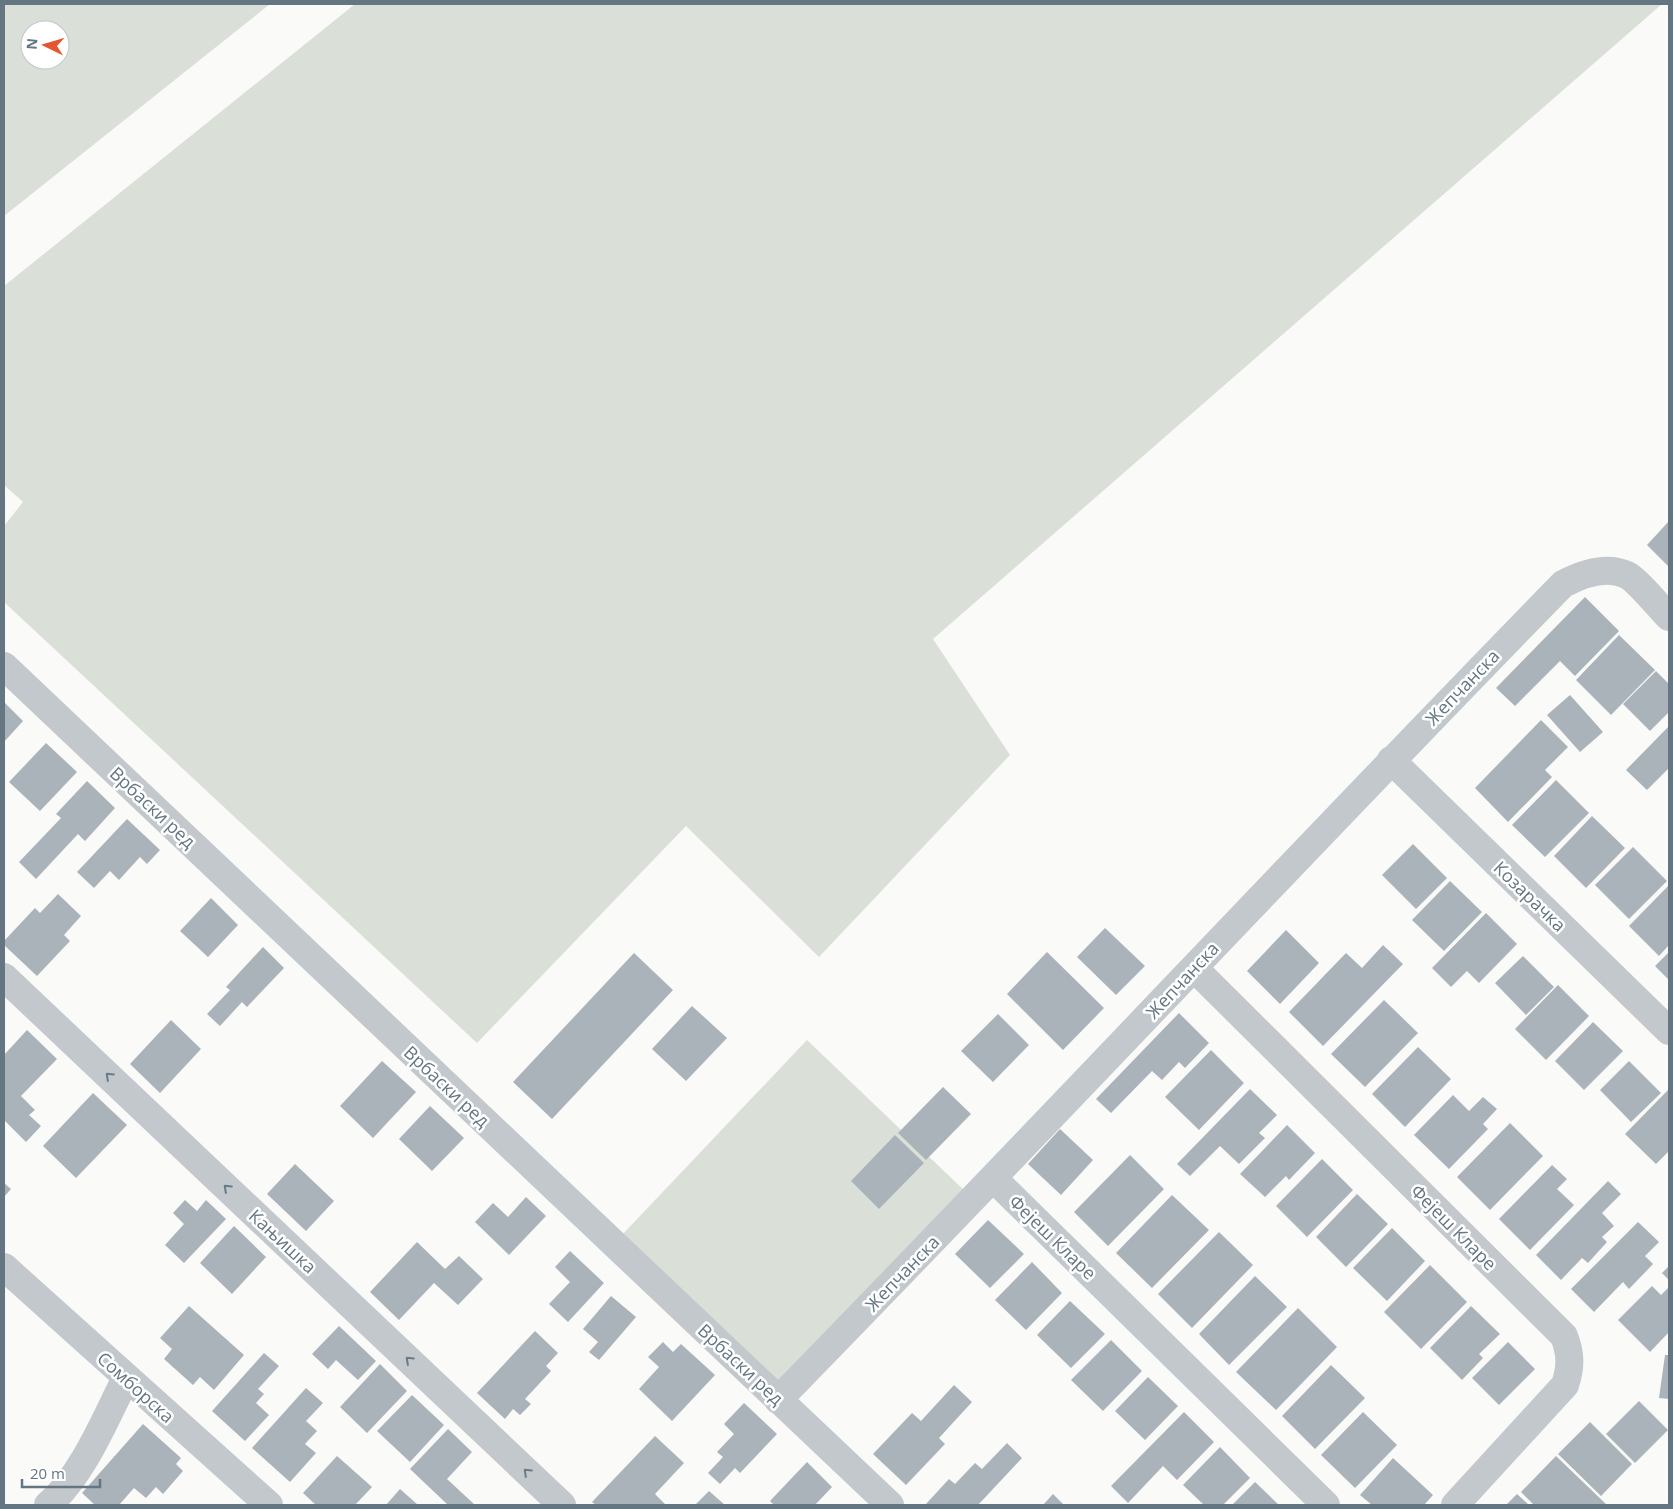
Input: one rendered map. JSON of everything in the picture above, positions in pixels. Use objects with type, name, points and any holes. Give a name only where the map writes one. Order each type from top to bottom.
[{"type":"street","name":"Жепчанска","points":[[778,1400],[994,1179],[1391,760],[1562,584],[1579,575],[1593,572],[1608,571],[1628,576],[1669,617]]},
{"type":"street","name":"Врбаски ред","points":[[4,666],[890,1505]]},
{"type":"street","name":"Козарачка","points":[[1391,760],[1669,1032]]},
{"type":"street","name":"Фејеш Кларе","points":[[1194,968],[1564,1336],[1570,1356],[1565,1385],[1456,1505]]},
{"type":"street","name":"Кањишка","points":[[4,976],[562,1505]]},
{"type":"street","name":"Фејеш Кларе","points":[[994,1179],[1326,1505]]},
{"type":"street","name":"Сомборска","points":[[4,1267],[270,1505]]},
{"type":"street","points":[[48,1505],[63,1492],[98,1433],[126,1378]]},
{"type":"shaded area","points":[[7,4],[270,4],[4,216],[4,6]]},
{"type":"shaded area","points":[[355,4],[1662,4],[933,639],[1010,755],[819,957],[686,826],[477,1043],[4,602],[4,526],[23,502],[4,485],[4,286]]},
{"type":"shaded area","points":[[807,1040],[968,1194],[782,1390],[621,1236]]},
{"type":"building","points":[[1669,521],[1669,567],[1647,545]]},
{"type":"building","points":[[1585,597],[1619,631],[1575,676],[1560,661],[1515,706],[1496,688]]},
{"type":"building","points":[[1619,635],[1655,670],[1611,715],[1576,680]]},
{"type":"building","points":[[1656,671],[1669,684],[1669,712],[1650,731],[1623,704]]},
{"type":"building","points":[[1570,695],[1603,732],[1580,752],[1547,715]]},
{"type":"building","points":[[4,702],[23,721],[4,742]]},
{"type":"building","points":[[1541,720],[1568,747],[1545,770],[1552,777],[1508,822],[1475,788]]},
{"type":"building","points":[[1669,726],[1669,770],[1647,790],[1626,770]]},
{"type":"building","points":[[46,743],[77,772],[40,811],[9,782]]},
{"type":"building","points":[[1556,780],[1589,813],[1545,857],[1512,825]]},
{"type":"building","points":[[87,781],[115,808],[85,841],[78,834],[36,879],[19,862],[61,818],[56,814]]},
{"type":"building","points":[[1592,816],[1625,848],[1586,888],[1554,856]]},
{"type":"building","points":[[127,819],[160,850],[147,864],[140,857],[119,880],[110,871],[94,888],[77,872]]},
{"type":"building","points":[[1413,844],[1447,878],[1416,909],[1382,875]]},
{"type":"building","points":[[1633,847],[1667,881],[1629,919],[1595,885]]},
{"type":"building","points":[[1450,881],[1482,912],[1444,951],[1412,920]]},
{"type":"building","points":[[1669,885],[1669,945],[1659,956],[1629,926]]},
{"type":"building","points":[[58,894],[81,916],[64,935],[70,941],[37,976],[4,945],[4,941],[35,908],[40,913]]},
{"type":"building","points":[[211,898],[238,925],[208,957],[180,931]]},
{"type":"building","points":[[1486,913],[1517,944],[1479,983],[1467,971],[1451,987],[1432,968]]},
{"type":"building","points":[[1105,928],[1145,966],[1116,995],[1077,957]]},
{"type":"building","points":[[1286,930],[1319,963],[1280,1004],[1247,971]]},
{"type":"building","points":[[1383,945],[1403,964],[1323,1046],[1289,1012],[1346,953],[1362,968]]},
{"type":"building","points":[[263,947],[284,968],[247,1007],[242,1002],[220,1026],[207,1014],[230,990],[226,987]]},
{"type":"building","points":[[1047,952],[1104,1008],[1063,1050],[1007,994]]},
{"type":"building","points":[[1669,952],[1669,980],[1655,966]]},
{"type":"building","points":[[634,953],[673,990],[552,1119],[513,1082]]},
{"type":"building","points":[[1523,956],[1554,987],[1526,1015],[1495,983]]},
{"type":"building","points":[[1558,985],[1589,1016],[1546,1060],[1515,1029]]},
{"type":"building","points":[[1384,1000],[1418,1033],[1365,1087],[1331,1054]]},
{"type":"building","points":[[692,1006],[727,1038],[686,1081],[652,1049]]},
{"type":"building","points":[[1179,1013],[1209,1043],[1185,1068],[1179,1062],[1162,1080],[1152,1071],[1111,1113],[1096,1099]]},
{"type":"building","points":[[998,1014],[1029,1045],[993,1082],[961,1051]]},
{"type":"building","points":[[171,1020],[201,1049],[160,1093],[130,1064]]},
{"type":"building","points":[[1593,1022],[1623,1051],[1584,1090],[1555,1061]]},
{"type":"building","points":[[27,1030],[57,1059],[21,1096],[35,1110],[29,1115],[41,1126],[26,1142],[4,1120],[4,1055]]},
{"type":"building","points":[[1418,1047],[1451,1079],[1405,1127],[1372,1094]]},
{"type":"building","points":[[1211,1050],[1244,1083],[1199,1130],[1165,1097]]},
{"type":"building","points":[[382,1061],[416,1092],[373,1138],[340,1106]]},
{"type":"building","points":[[1629,1061],[1661,1093],[1631,1122],[1600,1090]]},
{"type":"building","points":[[943,1087],[971,1114],[926,1160],[898,1133]]},
{"type":"building","points":[[1250,1089],[1277,1115],[1259,1133],[1265,1138],[1239,1164],[1220,1146],[1190,1176],[1177,1164]]},
{"type":"building","points":[[1669,1089],[1669,1151],[1656,1164],[1625,1134]]},
{"type":"building","points":[[93,1093],[127,1125],[76,1178],[43,1146]]},
{"type":"building","points":[[1453,1095],[1469,1111],[1483,1097],[1497,1109],[1483,1124],[1488,1129],[1449,1169],[1414,1135]]},
{"type":"building","points":[[430,1106],[464,1138],[432,1171],[399,1139]]},
{"type":"building","points":[[1510,1123],[1543,1156],[1490,1210],[1457,1177]]},
{"type":"building","points":[[1287,1125],[1315,1153],[1289,1180],[1286,1176],[1265,1197],[1240,1174]]},
{"type":"building","points":[[1060,1129],[1093,1160],[1061,1195],[1028,1164]]},
{"type":"building","points":[[895,1135],[924,1163],[879,1209],[851,1181]]},
{"type":"building","points":[[1130,1155],[1164,1189],[1108,1246],[1074,1212]]},
{"type":"building","points":[[1322,1159],[1353,1190],[1307,1237],[1276,1206]]},
{"type":"building","points":[[295,1164],[334,1201],[306,1231],[267,1194]]},
{"type":"building","points":[[1552,1165],[1567,1179],[1557,1189],[1574,1205],[1530,1250],[1499,1219]]},
{"type":"building","points":[[1608,1181],[1621,1194],[1602,1213],[1614,1226],[1602,1237],[1607,1242],[1588,1263],[1582,1258],[1561,1280],[1536,1255]]},
{"type":"building","points":[[4,1183],[11,1189],[4,1197]]},
{"type":"building","points":[[1357,1194],[1388,1224],[1346,1267],[1316,1237]]},
{"type":"building","points":[[1172,1195],[1209,1230],[1152,1288],[1116,1253]]},
{"type":"building","points":[[526,1197],[546,1216],[509,1255],[475,1222],[493,1203],[508,1217]]},
{"type":"building","points":[[185,1200],[197,1211],[206,1200],[226,1219],[184,1263],[165,1245],[184,1224],[173,1213]]},
{"type":"building","points":[[988,1220],[1024,1254],[990,1288],[955,1254]]},
{"type":"building","points":[[1638,1222],[1659,1242],[1645,1256],[1653,1264],[1629,1289],[1623,1282],[1594,1312],[1571,1289]]},
{"type":"building","points":[[234,1226],[266,1257],[232,1294],[200,1263]]},
{"type":"building","points":[[1392,1228],[1425,1261],[1387,1301],[1353,1268]]},
{"type":"building","points":[[1219,1232],[1253,1265],[1192,1328],[1158,1294]]},
{"type":"building","points":[[417,1242],[445,1269],[459,1256],[483,1279],[458,1305],[434,1283],[399,1320],[370,1292]]},
{"type":"building","points":[[570,1251],[604,1283],[568,1322],[549,1304],[570,1282],[555,1267]]},
{"type":"building","points":[[1032,1262],[1062,1293],[1026,1330],[995,1300]]},
{"type":"building","points":[[1430,1265],[1467,1302],[1421,1349],[1384,1312]]},
{"type":"building","points":[[1669,1266],[1669,1280],[1662,1273]]},
{"type":"building","points":[[1255,1276],[1287,1307],[1229,1365],[1199,1334]]},
{"type":"building","points":[[1652,1286],[1661,1295],[1669,1287],[1669,1332],[1650,1352],[1618,1320]]},
{"type":"building","points":[[611,1296],[636,1317],[599,1360],[589,1352],[598,1342],[583,1329]]},
{"type":"building","points":[[1070,1301],[1105,1334],[1071,1368],[1037,1335]]},
{"type":"building","points":[[189,1306],[244,1355],[214,1390],[200,1377],[193,1385],[164,1359],[172,1349],[160,1338]]},
{"type":"building","points":[[1471,1306],[1500,1334],[1479,1354],[1483,1358],[1462,1380],[1430,1348]]},
{"type":"building","points":[[1298,1308],[1337,1347],[1276,1410],[1236,1372]]},
{"type":"building","points":[[339,1326],[376,1361],[358,1380],[336,1360],[328,1369],[312,1354]]},
{"type":"building","points":[[535,1331],[558,1353],[546,1366],[551,1371],[525,1399],[531,1404],[520,1415],[513,1409],[505,1419],[477,1393]]},
{"type":"building","points":[[1111,1340],[1142,1371],[1103,1411],[1071,1380]]},
{"type":"building","points":[[663,1342],[673,1352],[681,1344],[715,1375],[672,1421],[639,1389],[659,1367],[648,1357]]},
{"type":"building","points":[[1508,1342],[1535,1369],[1499,1405],[1472,1378]]},
{"type":"building","points":[[264,1353],[279,1366],[258,1389],[264,1394],[256,1403],[269,1415],[245,1441],[212,1411]]},
{"type":"building","points":[[1665,1355],[1669,1355],[1669,1399],[1659,1398]]},
{"type":"building","points":[[380,1364],[407,1391],[367,1433],[340,1407]]},
{"type":"building","points":[[1331,1365],[1365,1398],[1315,1449],[1282,1416]]},
{"type":"building","points":[[1148,1377],[1178,1406],[1145,1440],[1115,1411]]},
{"type":"building","points":[[954,1385],[972,1402],[939,1438],[945,1444],[906,1485],[873,1454],[912,1413],[921,1421]]},
{"type":"building","points":[[306,1388],[323,1403],[306,1421],[317,1431],[305,1444],[316,1453],[290,1482],[252,1448]]},
{"type":"building","points":[[412,1395],[444,1425],[410,1462],[377,1431]]},
{"type":"building","points":[[1639,1401],[1668,1430],[1635,1463],[1606,1434]]},
{"type":"building","points":[[744,1403],[777,1434],[740,1473],[735,1468],[720,1484],[708,1473],[723,1457],[717,1452],[734,1434],[724,1424]]},
{"type":"building","points":[[1184,1412],[1214,1442],[1177,1480],[1163,1466],[1128,1503],[1111,1486]]},
{"type":"building","points":[[1363,1412],[1397,1445],[1355,1488],[1321,1455]]},
{"type":"building","points":[[1590,1422],[1632,1464],[1601,1496],[1558,1454]]},
{"type":"building","points":[[143,1424],[181,1458],[176,1464],[183,1471],[163,1494],[156,1487],[146,1498],[134,1488],[119,1505],[95,1505],[82,1493]]},
{"type":"building","points":[[448,1429],[472,1452],[447,1479],[475,1505],[448,1505],[410,1469]]},
{"type":"building","points":[[655,1436],[684,1463],[655,1494],[665,1504],[596,1505],[592,1502]]},
{"type":"building","points":[[1007,1443],[1022,1458],[978,1505],[926,1504],[949,1479],[955,1484],[975,1463],[982,1469]]},
{"type":"building","points":[[1220,1447],[1250,1478],[1223,1505],[1204,1505],[1183,1485]]},
{"type":"building","points":[[337,1456],[372,1487],[355,1505],[316,1505],[303,1493]]},
{"type":"building","points":[[1556,1456],[1607,1505],[1534,1505],[1521,1492]]},
{"type":"building","points":[[1393,1458],[1433,1495],[1424,1505],[1372,1505],[1360,1495]]},
{"type":"building","points":[[807,1462],[832,1487],[815,1505],[774,1505],[770,1501]]},
{"type":"building","points":[[1255,1482],[1279,1505],[1232,1505]]},
{"type":"building","points":[[400,1489],[418,1505],[386,1505]]},
{"type":"building","points":[[709,1491],[725,1505],[695,1505]]},
{"type":"building","points":[[1053,1494],[1064,1505],[1043,1505]]},
{"type":"building","points":[[1517,1494],[1529,1505],[1506,1505]]}]
